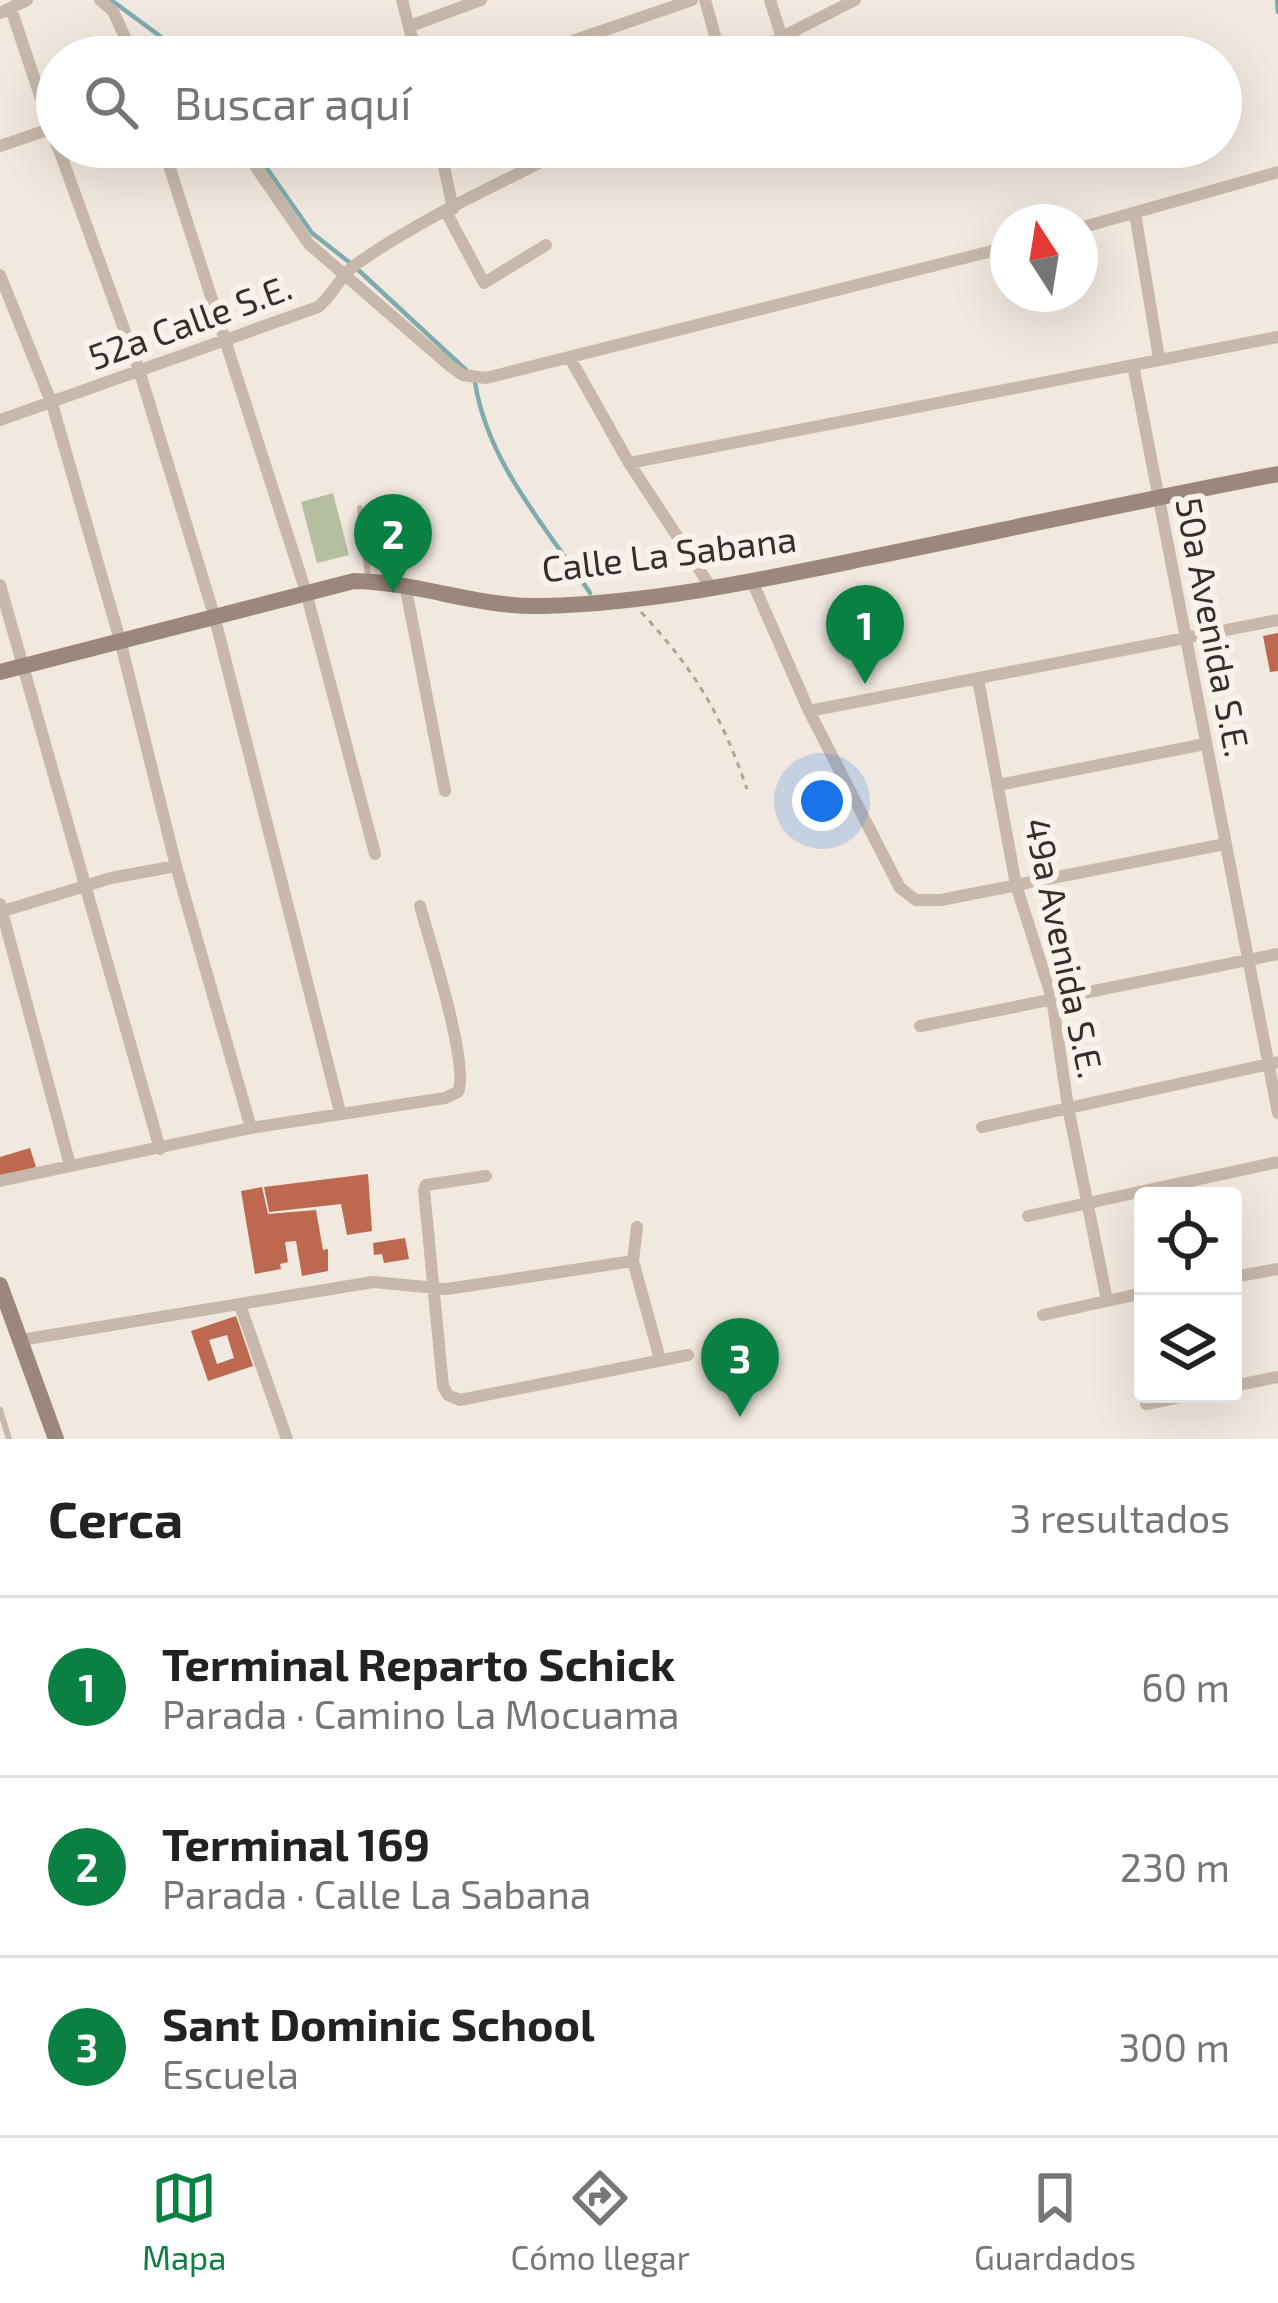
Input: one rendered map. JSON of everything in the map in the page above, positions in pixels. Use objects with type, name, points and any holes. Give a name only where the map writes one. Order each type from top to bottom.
[{"type":"street","points":[[27,0],[5,11],[36,85]]},
{"type":"street","points":[[100,0],[113,11],[124,36]]},
{"type":"street","points":[[402,0],[413,36]]},
{"type":"street","points":[[410,26],[481,0]]},
{"type":"street","points":[[587,36],[692,0]]},
{"type":"street","points":[[705,0],[715,36]]},
{"type":"street","points":[[770,0],[781,36]]},
{"type":"street","points":[[785,36],[831,6],[855,0]]},
{"type":"street","points":[[0,146],[36,134]]},
{"type":"street","points":[[65,168],[140,374],[214,615],[340,1112]]},
{"type":"street","points":[[170,168],[306,592],[375,854]]},
{"type":"street","points":[[257,168],[310,244],[463,375],[486,378],[990,252]]},
{"type":"street","points":[[444,168],[450,210],[484,283],[546,245]]},
{"type":"street","name":"52a Calle S.E.","points":[[0,420],[318,307],[334,294],[346,274],[450,210],[531,168]]},
{"type":"street","points":[[1098,223],[1278,172]]},
{"type":"street","points":[[1135,213],[1159,358]]},
{"type":"street","points":[[0,275],[52,404],[250,1128]]},
{"type":"street","points":[[629,463],[1278,337]]},
{"type":"street","points":[[569,358],[629,463],[712,589]]},
{"type":"street","name":"50a Avenida S.E.","points":[[1133,365],[1248,960],[1273,1062],[1278,1113]]},
{"type":"street","name":"Calle La Sabana","points":[[0,672],[306,592],[369,581],[539,607],[628,600],[712,589],[1278,474]]},
{"type":"street","points":[[752,581],[809,710],[900,888],[916,900],[941,900],[1225,844]]},
{"type":"street","points":[[405,584],[445,791]]},
{"type":"street","points":[[0,585],[160,1148]]},
{"type":"street","points":[[809,710],[1278,620]]},
{"type":"street","name":"49a Avenida S.E.","points":[[978,679],[1016,884],[1052,998],[1068,1107],[1107,1300]]},
{"type":"street","points":[[998,785],[1205,744]]},
{"type":"street","points":[[70,1165],[1,909],[176,866]]},
{"type":"street","points":[[0,1181],[250,1128],[445,1098],[458,1092],[462,1083],[457,1046],[420,906]]},
{"type":"street","points":[[920,1026],[1278,954]]},
{"type":"street","points":[[982,1127],[1273,1062]]},
{"type":"street","points":[[1028,1216],[1278,1162]]},
{"type":"street","points":[[486,1176],[426,1185],[443,1387],[448,1395],[460,1400],[688,1355]]},
{"type":"street","points":[[637,1227],[633,1261],[660,1359]]},
{"type":"street","points":[[21,1340],[373,1282],[433,1288],[633,1261]]},
{"type":"street","points":[[1242,1275],[1278,1269]]},
{"type":"street","points":[[0,1285],[56,1439]]},
{"type":"street","points":[[1043,1315],[1134,1295]]},
{"type":"street","points":[[240,1305],[287,1439]]},
{"type":"street","points":[[1242,1384],[1278,1377]]},
{"type":"street","points":[[1146,1404],[1151,1403]]},
{"type":"lane","points":[[360,508],[369,581]]},
{"type":"lane","points":[[0,1411],[7,1439]]},
{"type":"path","points":[[628,600],[684,658],[727,730],[747,789]]},
{"type":"green space","points":[[333,493],[349,555],[317,563],[301,502]]},
{"type":"building","points":[[1278,633],[1278,671],[1270,672],[1263,636]]},
{"type":"building","points":[[30,1148],[36,1167],[0,1178],[0,1157]]},
{"type":"building","points":[[368,1174],[372,1231],[347,1235],[341,1204],[269,1212],[264,1187]]},
{"type":"building","points":[[262,1187],[268,1214],[316,1210],[323,1250],[328,1249],[328,1271],[302,1276],[296,1241],[285,1242],[288,1262],[280,1264],[281,1269],[255,1274],[241,1191]]},
{"type":"building","points":[[405,1238],[409,1259],[384,1263],[382,1254],[374,1255],[373,1243]]},
{"type":"building","points":[[236,1316],[253,1366],[208,1381],[191,1331]],"holes":[[[227,1335],[234,1358],[217,1364],[209,1340]]]},
{"type":"waterway","points":[[111,0],[160,36]]},
{"type":"waterway","points":[[1277,0],[1278,12]]},
{"type":"waterway","points":[[267,168],[312,233],[466,370]]},
{"type":"waterway","points":[[475,382],[505,467],[590,593]]},
{"type":"place","name":"Terminal 169","points":[[393,593]]},
{"type":"place","name":"Terminal Reparto Schick","points":[[865,684]]},
{"type":"place","name":"Sant Dominic School","points":[[740,1417]]}]
